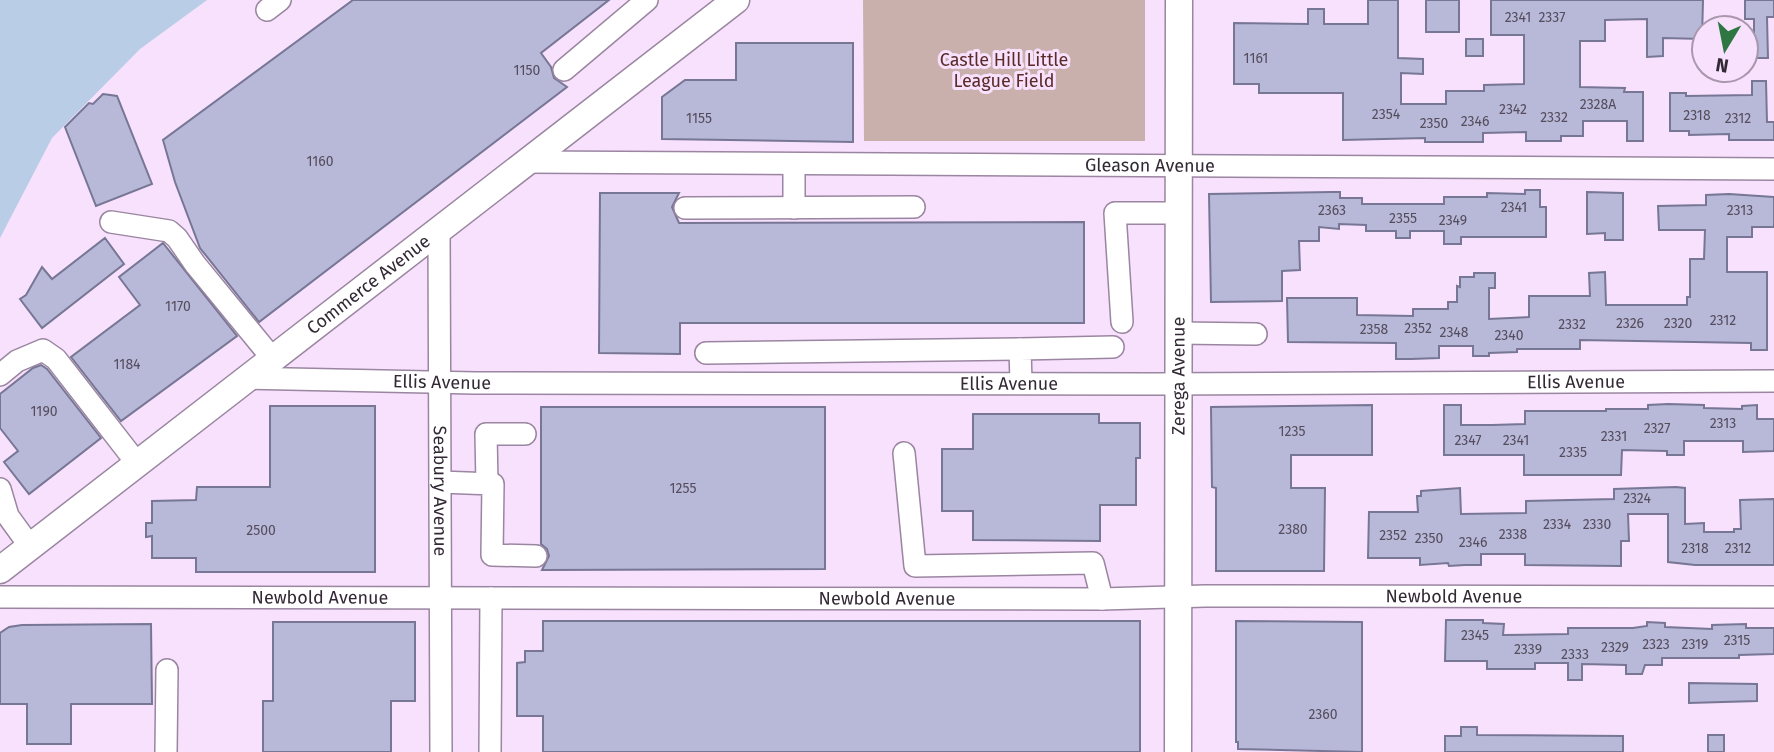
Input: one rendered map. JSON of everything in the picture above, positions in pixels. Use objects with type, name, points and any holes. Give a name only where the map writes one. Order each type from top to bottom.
[{"type":"main road","name":"Zerega Avenue","points":[[1178,752],[1180,0]]},
{"type":"main road","name":"Commerce Avenue","points":[[0,570],[136,462],[439,230],[726,3]]},
{"type":"street","points":[[564,70],[647,0]]},
{"type":"street","name":"Gleason Avenue","points":[[524,162],[1774,169]]},
{"type":"street","points":[[794,164],[794,208]]},
{"type":"street","points":[[685,208],[914,208]]},
{"type":"street","points":[[1122,322],[1115,213],[1178,213]]},
{"type":"street","points":[[111,222],[169,231],[272,358]]},
{"type":"street","name":"Seabury Avenue","points":[[439,230],[440,752]]},
{"type":"street","points":[[1178,333],[1256,334]]},
{"type":"street","points":[[706,353],[1113,347]]},
{"type":"street","points":[[1020,349],[1021,383]]},
{"type":"street","points":[[0,375],[17,361],[43,350],[56,359],[136,462]]},
{"type":"street","name":"Ellis Avenue","points":[[246,378],[440,382],[1774,381]]},
{"type":"street","points":[[487,484],[486,434],[525,434]]},
{"type":"street","points":[[904,453],[915,566],[1093,563],[1102,599]]},
{"type":"street","points":[[440,482],[492,484],[492,555],[537,556]]},
{"type":"street","points":[[0,489],[8,516],[29,545]]},
{"type":"street","name":"Newbold Avenue","points":[[0,597],[1774,597]]},
{"type":"street","points":[[490,752],[491,598]]},
{"type":"street","points":[[166,752],[167,670]]},
{"type":"green space","name":"Castle Hill Little League Field","points":[[863,0],[1145,0],[1145,141],[864,141]]},
{"type":"water","points":[[0,0],[207,0],[140,49],[52,138],[0,238]]},
{"type":"building","points":[[353,0],[609,0],[541,53],[551,67],[554,78],[567,87],[259,322],[200,248],[175,182],[163,140]]},
{"type":"building","points":[[1368,0],[1398,0],[1398,58],[1423,59],[1423,74],[1401,73],[1401,104],[1446,104],[1446,91],[1484,91],[1484,85],[1524,84],[1524,35],[1491,35],[1491,0],[1703,0],[1703,14],[1690,14],[1690,39],[1663,38],[1663,56],[1647,57],[1647,19],[1605,20],[1605,41],[1580,41],[1580,87],[1625,88],[1624,92],[1643,92],[1643,141],[1627,141],[1627,121],[1583,121],[1583,136],[1561,136],[1561,141],[1526,141],[1526,132],[1483,133],[1483,142],[1425,142],[1425,138],[1343,140],[1343,93],[1259,93],[1259,84],[1234,84],[1234,23],[1308,24],[1308,9],[1324,9],[1324,24],[1368,24]]},
{"type":"building","points":[[1426,0],[1459,0],[1459,32],[1426,32]]},
{"type":"building","points":[[1745,0],[1774,0],[1774,17],[1767,17],[1768,58],[1760,58],[1760,14],[1745,14]]},
{"type":"building","points":[[1466,39],[1483,39],[1483,56],[1466,56]]},
{"type":"building","points":[[736,43],[853,43],[853,142],[662,139],[662,97],[685,80],[736,80]]},
{"type":"building","points":[[1766,81],[1767,122],[1774,122],[1774,140],[1729,140],[1729,134],[1689,135],[1689,131],[1670,131],[1670,93],[1686,93],[1686,96],[1752,95],[1752,84]]},
{"type":"building","points":[[103,94],[117,96],[152,184],[96,206],[65,127],[89,103],[93,104]]},
{"type":"building","points":[[1525,190],[1540,190],[1540,207],[1546,207],[1546,237],[1461,237],[1461,244],[1444,244],[1444,231],[1410,231],[1410,238],[1396,238],[1396,231],[1366,231],[1366,225],[1339,224],[1339,229],[1319,227],[1319,241],[1299,241],[1300,270],[1282,271],[1282,301],[1211,302],[1209,194],[1340,192],[1340,198],[1362,198],[1362,204],[1444,204],[1444,197],[1487,197],[1487,193],[1525,194]]},
{"type":"building","points":[[1587,192],[1623,193],[1623,240],[1605,240],[1605,233],[1587,234]]},
{"type":"building","points":[[600,193],[679,193],[672,207],[679,223],[1084,222],[1084,323],[680,323],[680,354],[599,353]]},
{"type":"building","points":[[1706,195],[1774,197],[1774,227],[1752,227],[1752,237],[1727,237],[1727,272],[1767,272],[1767,350],[1751,350],[1751,343],[1580,340],[1580,349],[1517,349],[1517,352],[1473,356],[1473,346],[1439,346],[1439,358],[1396,359],[1396,343],[1288,342],[1287,298],[1357,298],[1357,315],[1413,316],[1413,309],[1448,309],[1448,302],[1457,302],[1460,277],[1474,277],[1474,273],[1495,273],[1495,288],[1489,288],[1489,319],[1529,317],[1529,296],[1590,296],[1589,273],[1605,272],[1606,305],[1687,305],[1687,297],[1690,297],[1690,259],[1704,259],[1705,230],[1659,230],[1658,206],[1706,205]]},
{"type":"building","points":[[105,238],[124,264],[42,328],[20,299],[26,295],[42,267],[52,279]]},
{"type":"building","points":[[163,243],[237,336],[121,421],[71,357],[140,305],[119,277]]},
{"type":"building","points":[[41,365],[101,438],[29,494],[4,462],[18,451],[0,428],[0,394],[33,368]]},
{"type":"building","points":[[1372,405],[1372,455],[1291,455],[1291,488],[1325,488],[1324,571],[1216,571],[1216,488],[1212,487],[1211,407]]},
{"type":"building","points":[[1444,405],[1461,405],[1461,425],[1492,425],[1525,424],[1525,411],[1648,409],[1648,405],[1742,409],[1742,406],[1757,405],[1757,419],[1774,419],[1774,451],[1743,452],[1743,441],[1684,441],[1684,455],[1667,455],[1667,451],[1622,450],[1621,475],[1524,475],[1524,455],[1444,455]]},
{"type":"building","points":[[270,406],[375,406],[375,572],[196,572],[196,558],[152,558],[152,536],[146,537],[146,523],[152,523],[152,501],[196,500],[197,487],[270,487]]},
{"type":"building","points":[[541,407],[825,407],[825,569],[542,570],[549,556],[547,549],[541,544]]},
{"type":"building","points":[[973,414],[1099,414],[1099,423],[1140,423],[1140,458],[1136,458],[1136,505],[1100,505],[1100,541],[973,540],[973,511],[942,511],[942,449],[973,449]]},
{"type":"building","points":[[1460,488],[1461,514],[1526,513],[1526,501],[1614,499],[1614,489],[1685,488],[1685,524],[1704,523],[1704,532],[1734,532],[1734,529],[1741,529],[1740,500],[1774,499],[1774,565],[1695,565],[1668,562],[1668,514],[1628,514],[1629,541],[1621,541],[1621,566],[1525,565],[1525,554],[1481,554],[1481,565],[1449,566],[1448,563],[1420,565],[1420,558],[1368,558],[1369,512],[1418,512],[1417,496],[1421,496],[1421,491]]},
{"type":"building","points":[[1446,620],[1483,620],[1483,623],[1504,624],[1503,635],[1568,634],[1568,628],[1633,628],[1647,626],[1647,622],[1665,623],[1665,627],[1712,629],[1712,625],[1746,624],[1746,628],[1774,628],[1774,654],[1739,655],[1739,658],[1662,658],[1662,665],[1645,665],[1642,674],[1626,674],[1626,665],[1582,664],[1582,680],[1568,680],[1568,663],[1535,663],[1535,669],[1487,669],[1487,661],[1445,661]]},
{"type":"building","points":[[543,621],[1140,621],[1140,752],[543,752],[543,716],[517,716],[517,663],[525,662],[525,651],[543,651]]},
{"type":"building","points":[[1236,621],[1362,622],[1362,752],[1238,749]]},
{"type":"building","points":[[273,622],[415,622],[415,701],[391,701],[391,752],[263,752],[263,701],[273,701]]},
{"type":"building","points":[[151,624],[152,704],[71,704],[71,744],[27,744],[27,704],[0,704],[0,633],[9,627],[22,625]]},
{"type":"building","points":[[1689,683],[1757,684],[1757,701],[1689,703]]},
{"type":"building","points":[[1461,727],[1477,727],[1477,735],[1623,736],[1623,752],[1445,752],[1445,736],[1461,736]]},
{"type":"building","points":[[1708,735],[1724,735],[1724,752],[1708,752]]}]
